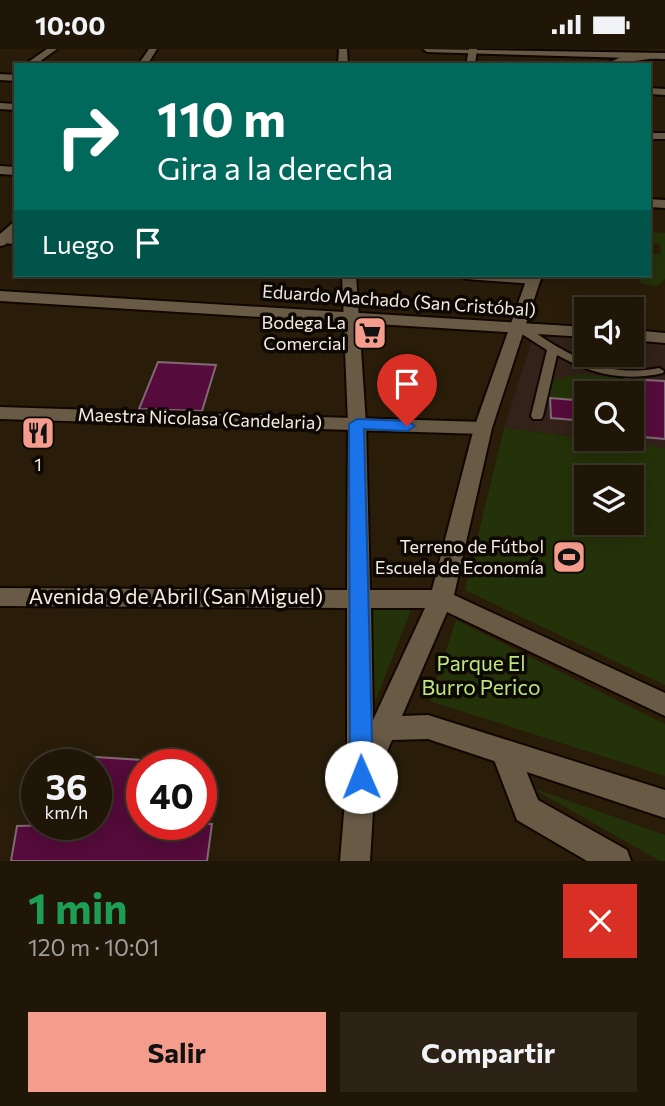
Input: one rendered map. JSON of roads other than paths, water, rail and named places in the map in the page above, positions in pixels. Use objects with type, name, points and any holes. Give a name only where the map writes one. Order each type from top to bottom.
[{"type":"street","points":[[31,63],[53,49]]},
{"type":"street","points":[[427,49],[606,61],[665,56]]},
{"type":"street","points":[[349,277],[357,424],[361,777],[355,861]]},
{"type":"street","points":[[361,777],[441,599],[483,428],[535,278],[512,277]]},
{"type":"street","name":"Eduardo Machado (San Cristóbal)","points":[[0,296],[574,331]]},
{"type":"street","points":[[644,336],[665,338]]},
{"type":"street","name":"Maestra Nicolasa (Candelaria)","points":[[0,413],[483,428]]},
{"type":"street","name":"Avenida 9 de Abril (San Miguel)","points":[[0,597],[441,599],[665,705]]},
{"type":"street","points":[[383,728],[428,726],[665,804]]},
{"type":"street","points":[[506,752],[527,810],[616,861]]},
{"type":"lane","points":[[518,327],[584,367],[645,375],[659,371]]},
{"type":"lane","points":[[537,416],[553,348]]},
{"type":"place","name":"Bodega La Comercial","points":[[370,333]]},
{"type":"place","name":"1","points":[[38,433]]},
{"type":"place","name":"Terreno de Fútbol Escuela de Economía","points":[[569,557]]},
{"type":"park label","name":"Parque El Burro Perico","points":[[481,676]]}]
